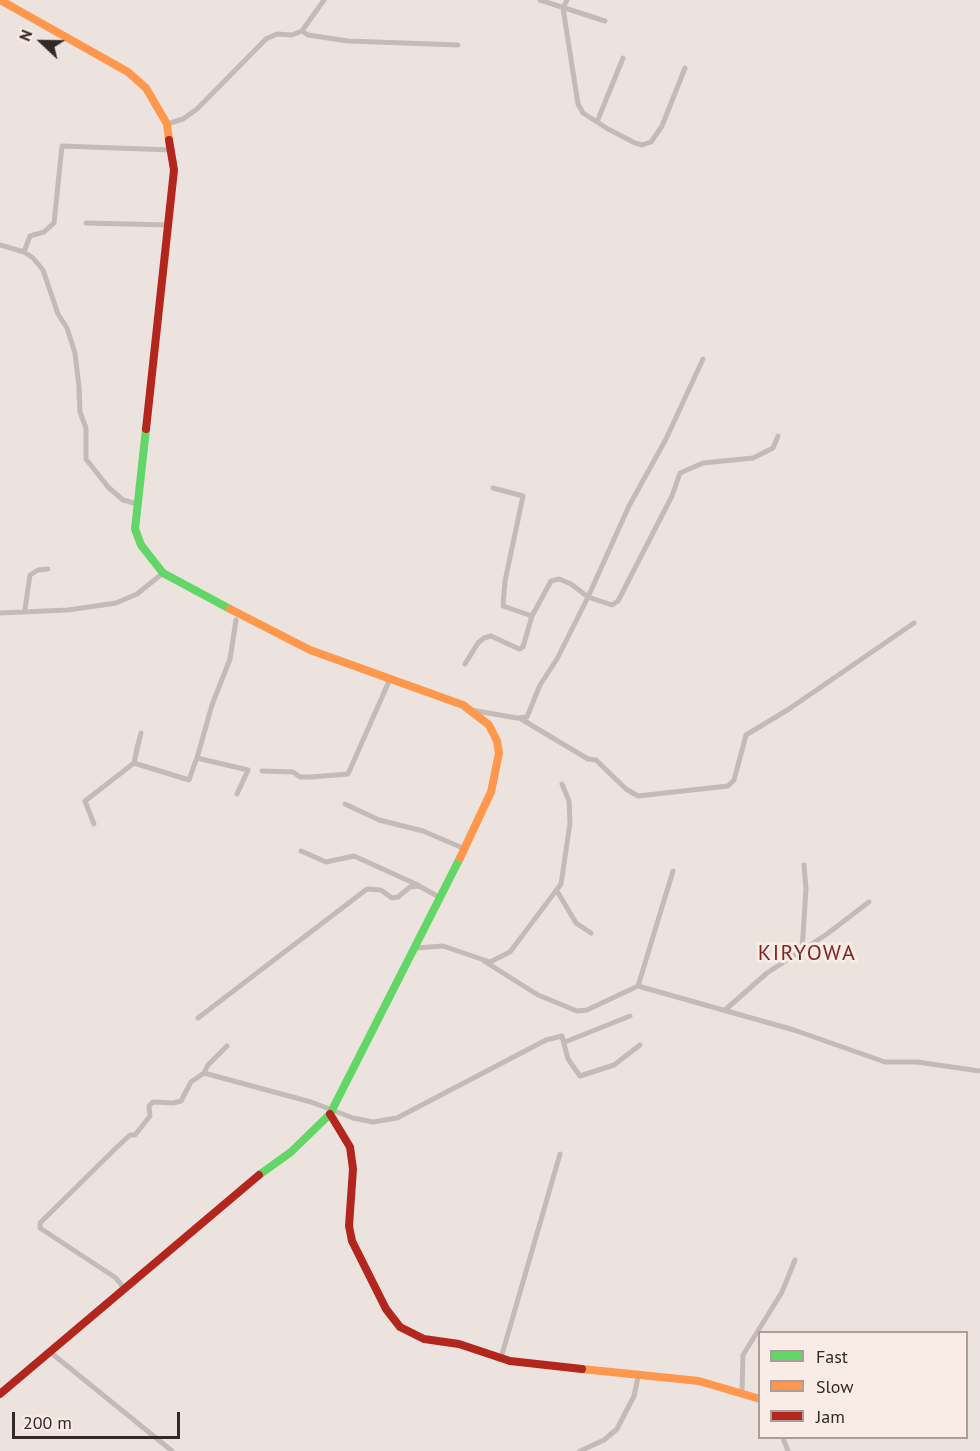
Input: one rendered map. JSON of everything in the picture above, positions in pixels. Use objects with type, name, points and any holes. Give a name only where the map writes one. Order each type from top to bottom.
[{"type":"street","points":[[0,0],[128,72],[146,88],[167,124],[174,170],[170,225],[135,529],[141,546],[164,573],[281,637],[470,709],[521,719],[588,759],[596,760],[633,795],[661,796],[728,786],[734,780],[746,735],[789,709],[914,622]]},
{"type":"street","points":[[167,124],[183,120],[197,109],[266,39],[276,34],[292,35],[302,31],[324,0]]},
{"type":"street","points":[[540,0],[605,21]]},
{"type":"street","points":[[567,0],[563,8],[578,104],[583,113],[597,122],[635,143],[642,145],[651,142],[662,126],[685,68]]},
{"type":"street","points":[[302,31],[308,35],[348,41],[458,45]]},
{"type":"street","points":[[597,122],[623,58]]},
{"type":"street","points":[[24,252],[30,236],[44,232],[54,223],[62,146],[172,150]]},
{"type":"street","points":[[86,223],[170,225]]},
{"type":"street","points":[[0,245],[24,252],[33,258],[43,270],[58,314],[67,328],[75,353],[79,398],[86,428],[86,459],[93,471],[115,494],[123,500],[134,502]]},
{"type":"street","points":[[521,719],[530,714],[540,685],[557,659],[588,597],[629,507],[666,439],[703,359]]},
{"type":"street","points":[[465,664],[478,643],[484,638],[491,636],[519,649],[523,647],[531,616],[549,584],[554,580],[571,584],[588,597],[612,605],[618,601],[672,496],[680,472],[702,463],[753,458],[772,448],[778,436]]},
{"type":"street","points":[[493,488],[523,496],[505,581],[503,606],[531,616]]},
{"type":"street","points":[[25,609],[30,575],[38,570],[48,569]]},
{"type":"street","points":[[0,613],[68,610],[116,603],[137,594],[164,573]]},
{"type":"street","points":[[236,620],[230,659],[212,705],[197,758],[248,770],[237,794]]},
{"type":"street","points":[[262,771],[293,772],[300,777],[348,774],[352,771],[390,679]]},
{"type":"street","points":[[0,1394],[236,1192],[291,1152],[331,1112],[465,849],[491,792],[499,753],[489,725],[470,709]]},
{"type":"street","points":[[93,824],[85,801],[134,763],[189,780],[196,760]]},
{"type":"street","points":[[413,948],[443,946],[490,962],[508,955],[557,891],[565,866],[570,823],[569,801],[562,784]]},
{"type":"street","points":[[345,804],[379,820],[423,831],[465,849]]},
{"type":"street","points":[[301,851],[326,862],[354,856],[439,897]]},
{"type":"street","points":[[802,950],[804,865]]},
{"type":"street","points":[[638,986],[673,871]]},
{"type":"street","points":[[198,1018],[367,889],[381,890],[392,898],[398,897],[410,888],[419,886]]},
{"type":"street","points":[[557,891],[576,924],[591,933]]},
{"type":"street","points":[[725,1010],[750,987],[869,902]]},
{"type":"street","points":[[484,961],[538,995],[577,1011],[587,1010],[638,986],[794,1030],[885,1062],[917,1062],[980,1071]]},
{"type":"street","points":[[565,1042],[630,1016]]},
{"type":"street","points":[[204,1073],[331,1112],[373,1122],[397,1118],[546,1040],[562,1036],[568,1059],[580,1077],[614,1065],[640,1045]]},
{"type":"street","points":[[123,1287],[116,1278],[40,1228],[40,1223],[130,1135],[135,1135],[150,1116],[149,1106],[153,1102],[181,1101],[191,1082],[204,1073],[208,1065],[227,1046]]},
{"type":"street","points":[[331,1112],[350,1147],[353,1169],[349,1226],[352,1241],[386,1309],[400,1328],[424,1339],[459,1344],[501,1358],[535,1365],[639,1372],[699,1381],[742,1392],[758,1400]]},
{"type":"street","points":[[501,1358],[560,1154]]},
{"type":"street","points":[[742,1392],[741,1368],[747,1345],[782,1292],[795,1260]]},
{"type":"street","points":[[50,1352],[172,1451]]},
{"type":"street","points":[[580,1451],[604,1440],[617,1429],[634,1396],[639,1372]]},
{"type":"traffic: fast","points":[[146,429],[135,529],[141,545],[163,573],[230,609]]},
{"type":"traffic: fast","points":[[259,1175],[291,1152],[330,1114],[460,858]]},
{"type":"traffic: slow","points":[[0,0],[128,72],[146,88],[167,124],[169,140]]},
{"type":"traffic: slow","points":[[230,609],[310,650],[463,705],[489,725],[497,741],[499,753],[491,792],[460,858]]},
{"type":"traffic: slow","points":[[582,1369],[699,1381],[758,1398]]},
{"type":"traffic: jam","points":[[146,429],[174,170],[169,140]]},
{"type":"traffic: jam","points":[[330,1114],[350,1147],[353,1169],[349,1226],[352,1241],[386,1309],[400,1327],[424,1339],[459,1344],[510,1361],[582,1369]]},
{"type":"traffic: jam","points":[[0,1394],[259,1175]]},
{"type":"district","name":"KIRYOWA","points":[[807,954]]}]
